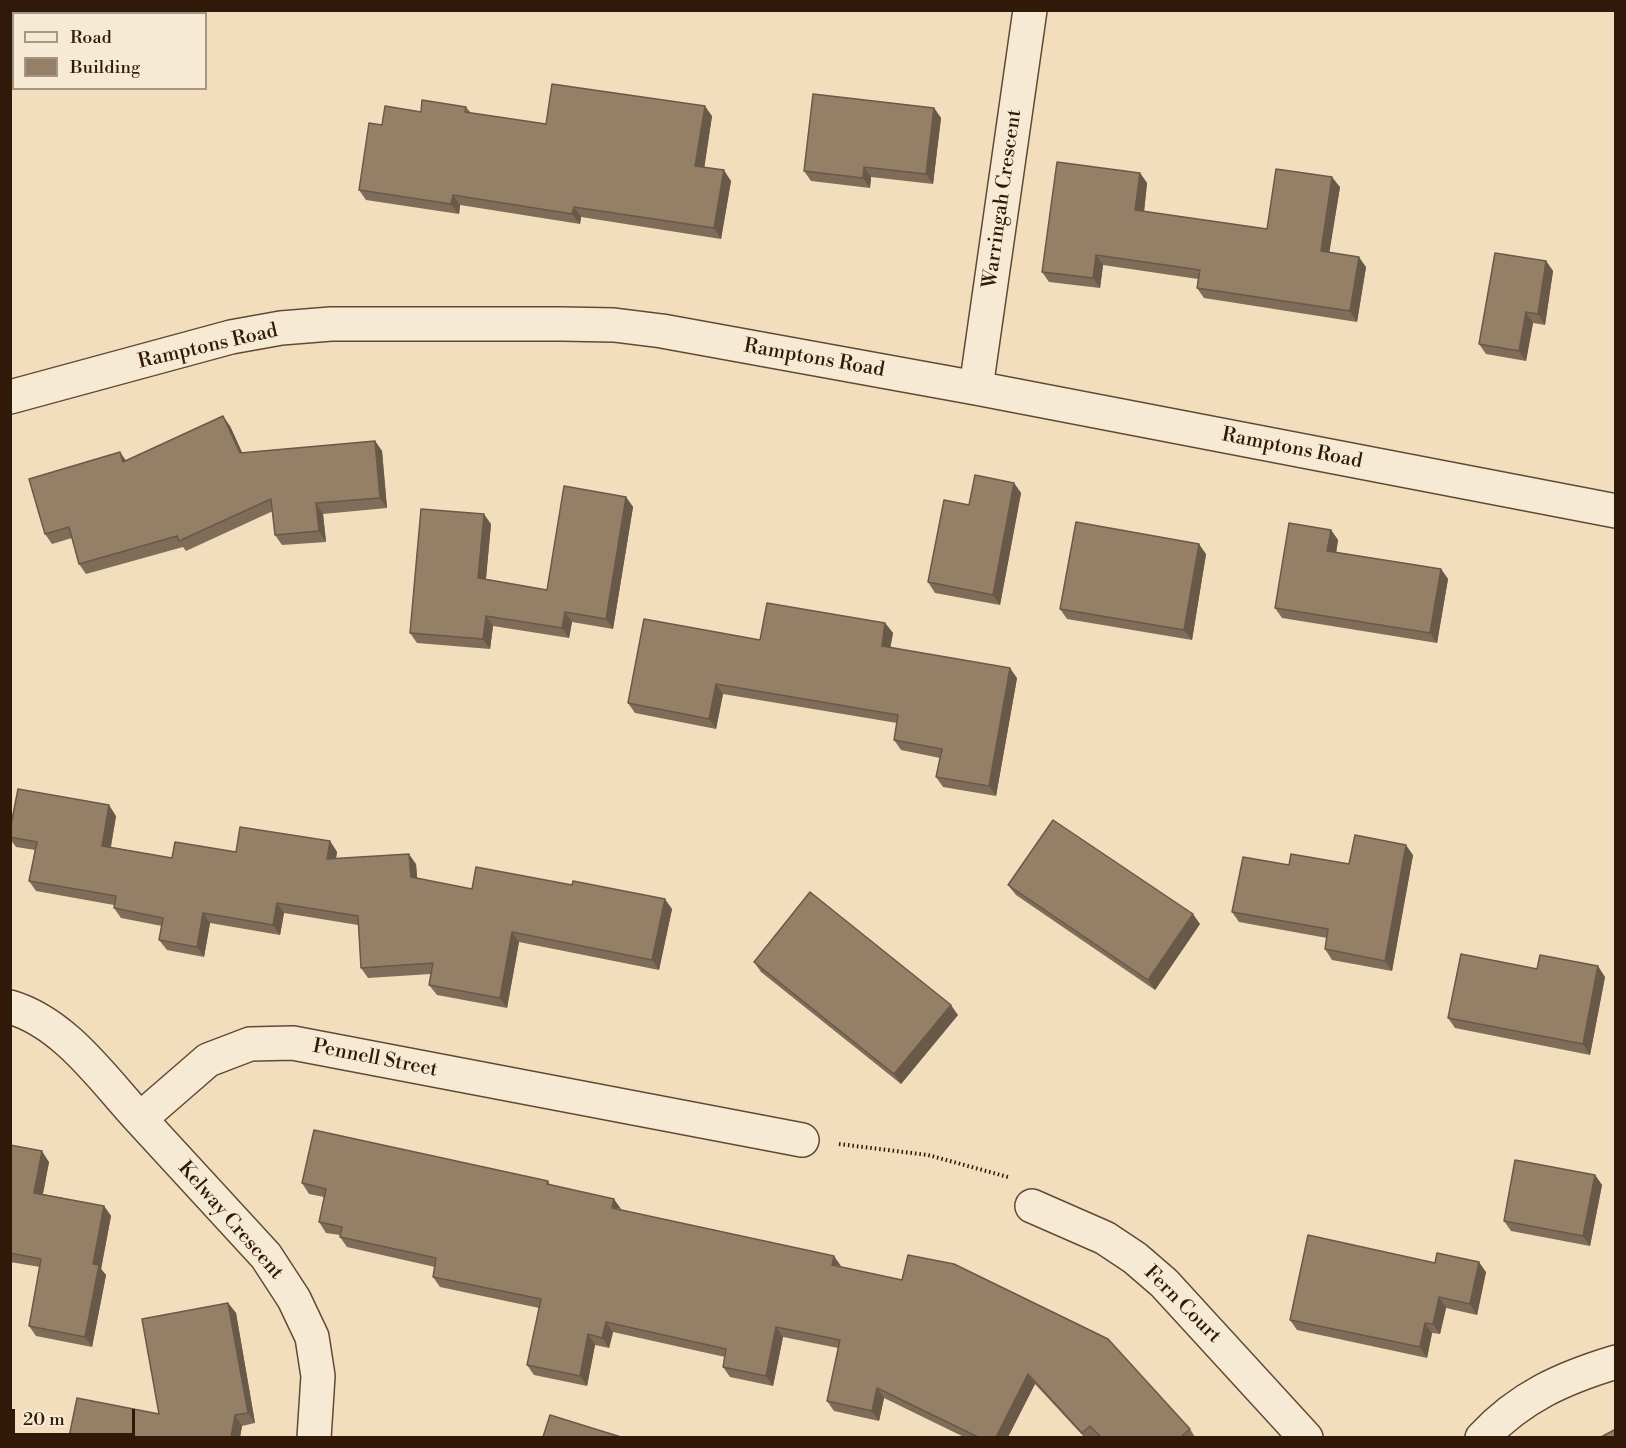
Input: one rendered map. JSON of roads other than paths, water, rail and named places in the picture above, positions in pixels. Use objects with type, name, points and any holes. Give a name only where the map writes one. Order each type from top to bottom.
[{"type":"street","name":"Warringah Crescent","points":[[976,388],[1029,10]]},
{"type":"street","name":"Ramptons Road","points":[[10,397],[231,337],[281,328],[331,324],[614,326],[662,331],[976,388],[1616,511]]},
{"type":"street","points":[[10,1007],[49,1026],[74,1047],[140,1119]]},
{"type":"street","name":"Pennell Street","points":[[140,1119],[208,1060],[250,1044],[293,1043],[802,1140]]},
{"type":"street","name":"Kelway Crescent","points":[[140,1119],[266,1256],[294,1299],[312,1336],[318,1376],[315,1437]]},
{"type":"street","name":"Fern Court","points":[[1032,1206],[1105,1238],[1135,1258],[1164,1282],[1306,1437]]},
{"type":"street","points":[[1482,1437],[1528,1399],[1571,1375],[1616,1362]]}]
